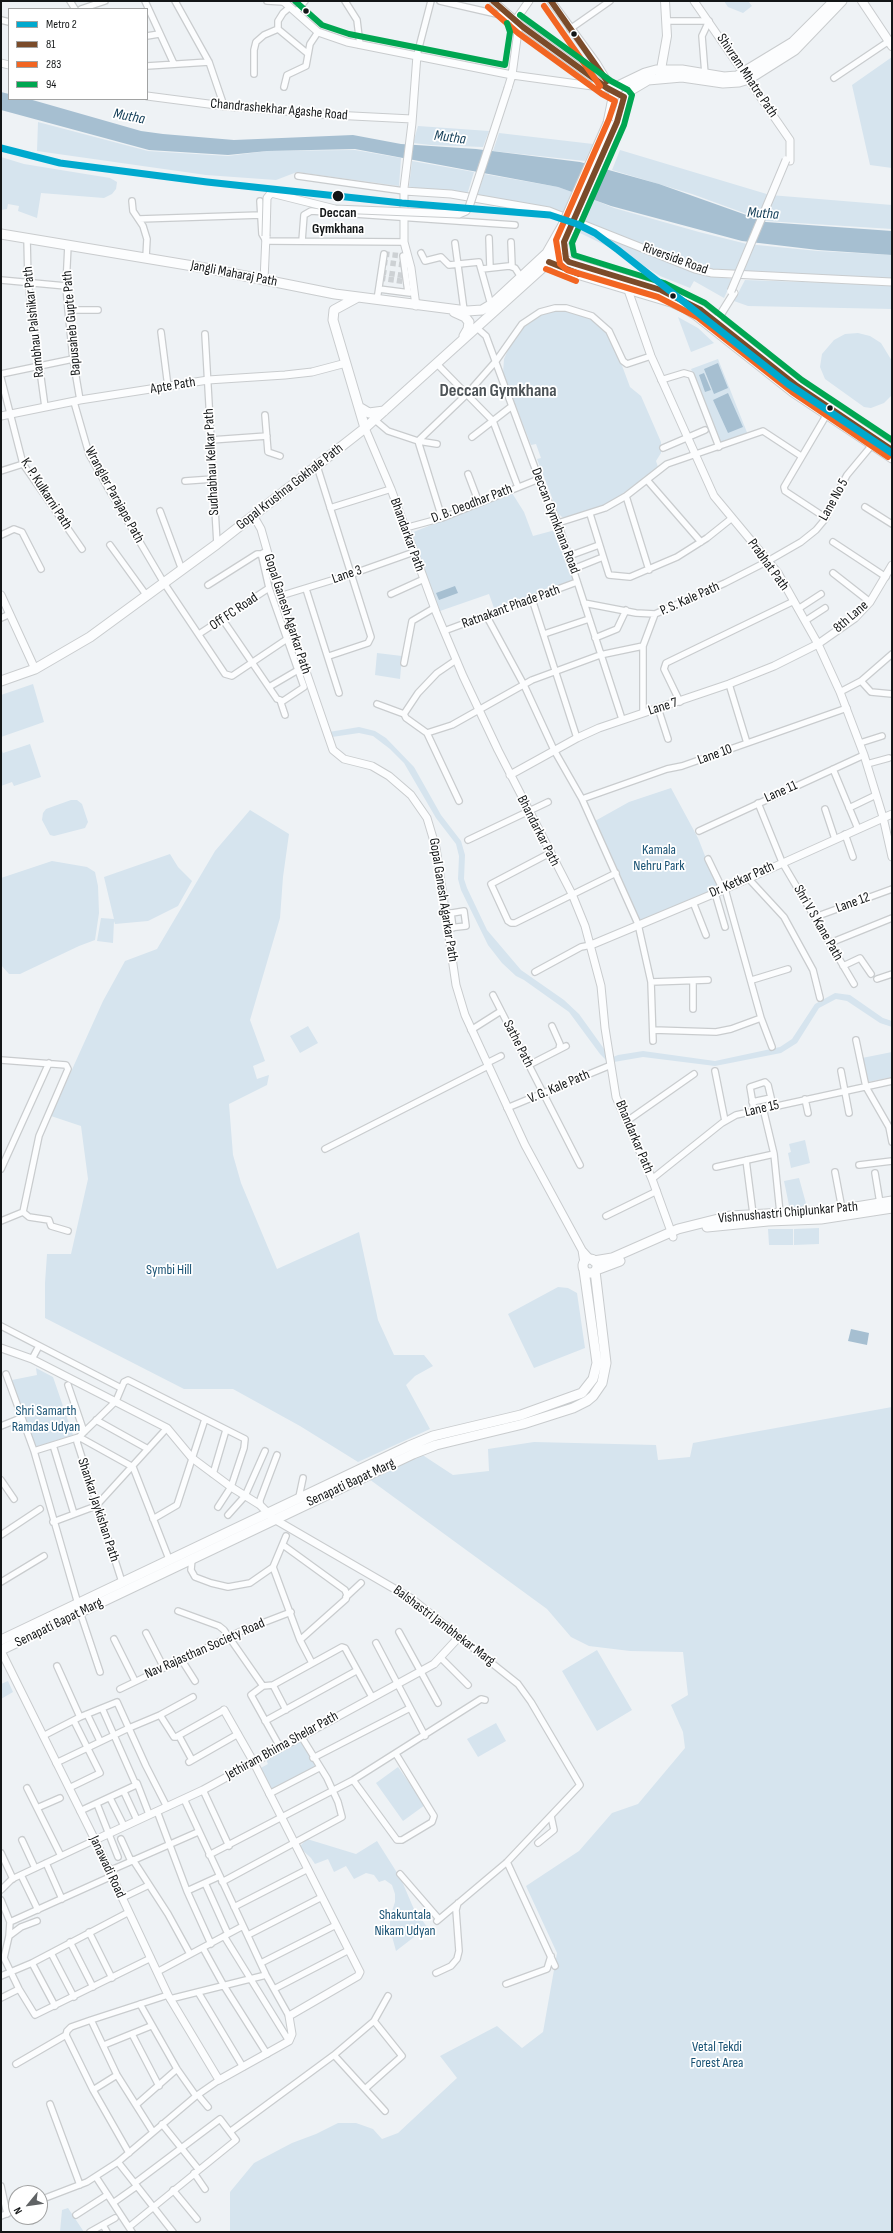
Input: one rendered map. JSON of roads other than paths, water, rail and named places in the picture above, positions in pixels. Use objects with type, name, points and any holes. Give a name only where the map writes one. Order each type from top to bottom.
[{"type":"main road","points":[[658,74],[659,54],[664,50],[667,21],[665,1]]},
{"type":"main road","points":[[549,255],[567,227],[624,97],[631,90],[658,74],[705,74],[730,77],[747,76],[795,50],[842,1]]},
{"type":"main road","points":[[862,1],[890,44]]},
{"type":"main road","points":[[612,123],[611,90],[620,85],[645,73],[723,83],[739,82],[793,42],[831,2]]},
{"type":"main road","points":[[567,227],[564,242],[568,267]]},
{"type":"main road","name":"Jangli Maharaj Path","points":[[1,234],[146,257],[358,297],[449,310],[466,310]]},
{"type":"main road","points":[[466,310],[477,310],[489,306],[521,277],[564,242]]},
{"type":"main road","points":[[549,255],[568,267],[629,285],[674,295],[797,386],[892,450]]},
{"type":"main road","name":"Gopal Krushna Gokhale Path","points":[[1,681],[35,669],[90,637],[217,544],[370,426],[385,410],[538,271],[549,255]]},
{"type":"main road","points":[[538,271],[568,267]]},
{"type":"main road","points":[[358,297],[339,306],[332,314],[332,320],[359,407],[370,426]]},
{"type":"main road","points":[[449,310],[465,317],[469,324],[468,329],[457,345]]},
{"type":"main road","points":[[713,324],[761,368],[892,458]]},
{"type":"main road","points":[[359,407],[369,413],[385,410]]},
{"type":"main road","name":"Vishnushastri Chiplunkar Path","points":[[591,1266],[702,1222],[730,1216],[842,1209],[892,1201]]},
{"type":"main road","name":"Vishnushastri Chiplunkar Path","points":[[672,1235],[715,1225],[821,1219],[892,1208]]},
{"type":"main road","name":"Senapati Bapat Marg","points":[[1,1650],[79,1608],[122,1582],[263,1509],[299,1497],[386,1456],[433,1436],[521,1415],[582,1393],[593,1379],[597,1363],[591,1266]]},
{"type":"main road","name":"Senapati Bapat Marg","points":[[1,1640],[192,1559],[274,1519],[436,1445],[523,1424],[572,1408],[587,1401],[602,1383],[606,1363],[591,1266]]},
{"type":"street","points":[[84,8],[105,1]]},
{"type":"street","points":[[145,1],[145,8]]},
{"type":"street","points":[[175,1],[209,62],[224,106]]},
{"type":"street","points":[[268,1],[288,6],[318,32],[360,45],[417,55],[512,75],[611,90]]},
{"type":"street","points":[[278,29],[278,21],[288,6],[305,1]]},
{"type":"street","points":[[345,1],[357,20],[360,45]]},
{"type":"street","points":[[412,293],[411,268],[404,242],[404,189],[412,121],[417,55],[431,1]]},
{"type":"street","points":[[440,1],[501,15],[515,21]]},
{"type":"street","points":[[493,1],[515,21],[611,90],[624,97]]},
{"type":"street","points":[[515,21],[529,1]]},
{"type":"street","points":[[551,1],[597,64],[611,90]]},
{"type":"street","points":[[570,29],[610,1]]},
{"type":"street","name":"Shivram Mhatre Path","points":[[694,1],[790,140],[789,159],[732,292],[713,324]]},
{"type":"street","points":[[148,14],[174,64]]},
{"type":"street","points":[[264,280],[267,198],[271,193],[335,209],[459,214],[466,211],[469,207],[512,75],[518,31],[515,21]]},
{"type":"street","points":[[667,21],[709,21],[702,36],[705,74]]},
{"type":"street","points":[[278,29],[307,53]]},
{"type":"street","points":[[254,74],[254,50],[256,42],[264,35],[278,29]]},
{"type":"street","points":[[284,87],[287,75],[306,66],[307,53],[318,32]]},
{"type":"street","points":[[148,36],[159,34]]},
{"type":"street","points":[[834,78],[890,44]]},
{"type":"street","points":[[148,66],[209,62]]},
{"type":"street","points":[[589,73],[595,69],[597,64]]},
{"type":"street","name":"Chandrashekhar Agashe Road","points":[[148,96],[224,106],[412,121]]},
{"type":"street","name":"Riverside Road","points":[[298,176],[451,194],[548,211],[695,269],[712,273],[892,282]]},
{"type":"street","points":[[132,201],[133,211],[139,219],[147,240],[146,257]]},
{"type":"street","points":[[260,201],[262,234],[266,238],[302,242],[363,245],[404,242]]},
{"type":"street","points":[[302,242],[304,215],[308,211],[515,225]]},
{"type":"street","points":[[139,219],[261,215]]},
{"type":"street","name":"Rambhau Palshikar Path","points":[[27,238],[28,282],[38,367],[45,407]]},
{"type":"street","points":[[489,238],[490,268]]},
{"type":"street","points":[[511,242],[512,266],[521,277]]},
{"type":"street","points":[[455,243],[466,310]]},
{"type":"street","name":"Bapusaheb Gupte Path","points":[[68,245],[66,286],[77,401]]},
{"type":"street","points":[[421,253],[424,261],[441,257],[448,265],[480,262],[489,306]]},
{"type":"street","points":[[377,300],[384,254]]},
{"type":"street","points":[[403,256],[416,306]]},
{"type":"street","points":[[482,269],[512,266]]},
{"type":"street","points":[[1,280],[66,286]]},
{"type":"street","name":"Prabhat Path","points":[[629,285],[651,356],[694,456],[714,496],[778,573],[818,644],[847,708],[860,743],[883,818],[892,857]]},
{"type":"street","points":[[378,289],[412,293]]},
{"type":"street","points":[[418,441],[468,394],[496,361],[526,320],[540,312],[561,307],[582,312],[601,323],[612,336],[625,363],[651,356]]},
{"type":"street","points":[[68,310],[98,310]]},
{"type":"street","name":"Deccan Gymkhana Road","points":[[477,328],[486,336],[539,478],[558,523],[622,719]]},
{"type":"street","points":[[161,332],[168,387]]},
{"type":"street","name":"Sudhabhau Kelkar Path","points":[[205,334],[217,544]]},
{"type":"street","points":[[1,374],[73,359]]},
{"type":"street","name":"Apte Path","points":[[1,416],[77,401],[208,380],[285,376],[312,372],[346,363]]},
{"type":"street","points":[[437,364],[493,421],[518,487]]},
{"type":"street","points":[[661,380],[684,372],[691,375],[719,447]]},
{"type":"street","name":"K. P. Kulkarni Path","points":[[1,378],[23,464],[82,549]]},
{"type":"street","name":"Wrangler Parajape Path","points":[[77,401],[89,454],[164,583],[226,675],[232,676],[287,639]]},
{"type":"street","points":[[472,437],[512,406]]},
{"type":"street","points":[[826,414],[784,487],[785,491],[826,518]]},
{"type":"street","points":[[266,415],[268,452],[280,456]]},
{"type":"street","points":[[370,426],[418,441],[437,444]]},
{"type":"street","name":"Bhandarkar Path","points":[[370,426],[434,608],[456,660],[510,775],[572,894],[591,945],[601,986],[616,1097],[657,1191],[672,1235]]},
{"type":"street","points":[[663,448],[705,430]]},
{"type":"street","points":[[558,523],[605,508],[626,496],[667,464],[694,456],[763,431],[801,456]]},
{"type":"street","points":[[211,440],[267,436]]},
{"type":"street","points":[[418,441],[442,518]]},
{"type":"street","name":"Lane No 5","points":[[768,561],[801,542],[816,530],[826,518],[829,508],[847,475],[872,445]]},
{"type":"street","points":[[1,471],[23,464]]},
{"type":"street","points":[[317,466],[371,638],[368,643],[329,656]]},
{"type":"street","points":[[468,474],[479,503]]},
{"type":"street","name":"D. B. Deodhar Path","points":[[405,528],[442,518],[539,478]]},
{"type":"street","points":[[185,481],[214,479]]},
{"type":"street","points":[[648,480],[701,542]]},
{"type":"street","points":[[330,508],[391,489]]},
{"type":"street","points":[[626,496],[649,570]]},
{"type":"street","points":[[865,507],[892,524]]},
{"type":"street","points":[[160,511],[182,570]]},
{"type":"street","points":[[590,514],[609,575],[630,577],[677,557],[701,542],[732,518]]},
{"type":"street","name":"Gopal Ganesh Agarkar Path","points":[[253,516],[261,529],[265,553],[333,750],[344,759],[372,766],[390,776],[411,795],[427,818],[436,848],[449,921],[456,985],[471,1030],[507,1108],[591,1266]]},
{"type":"street","points":[[1,535],[14,529],[22,532],[41,570]]},
{"type":"street","points":[[833,542],[886,577]]},
{"type":"street","points":[[569,556],[599,544]]},
{"type":"street","points":[[110,545],[147,596]]},
{"type":"street","name":"Lane 3","points":[[280,596],[352,574],[414,552]]},
{"type":"street","points":[[208,585],[257,554],[265,553],[269,588],[304,687],[283,701],[280,700]]},
{"type":"street","points":[[573,569],[604,557]]},
{"type":"street","name":"P. S. Kale Path","points":[[584,602],[655,614],[725,584],[768,561]]},
{"type":"street","name":"8th Lane","points":[[818,644],[855,618],[870,602],[892,566]]},
{"type":"street","points":[[833,573],[870,602]]},
{"type":"street","points":[[391,594],[424,579]]},
{"type":"street","name":"Ratnakant Phade Path","points":[[444,631],[578,582]]},
{"type":"street","name":"Off FC Road","points":[[199,634],[223,620],[269,588]]},
{"type":"street","points":[[306,589],[329,656],[339,693]]},
{"type":"street","points":[[798,609],[821,594]]},
{"type":"street","points":[[1,595],[35,669]]},
{"type":"street","points":[[532,599],[577,738]]},
{"type":"street","points":[[680,702],[664,669],[666,663],[794,601]]},
{"type":"street","points":[[404,663],[412,621],[434,608]]},
{"type":"street","points":[[805,621],[825,608]]},
{"type":"street","points":[[595,638],[617,629],[626,610]]},
{"type":"street","points":[[1,618],[10,614]]},
{"type":"street","points":[[643,713],[643,646],[655,614]]},
{"type":"street","points":[[486,615],[524,685],[554,750],[582,799],[639,926],[651,982],[653,1041]]},
{"type":"street","points":[[544,634],[589,619]]},
{"type":"street","points":[[223,620],[269,687],[280,700],[285,715]]},
{"type":"street","name":"Lane 7","points":[[510,775],[577,738],[622,719],[680,702],[729,684],[774,666],[818,644]]},
{"type":"street","points":[[427,733],[452,725],[478,709],[556,670],[600,655],[643,646]]},
{"type":"street","points":[[840,692],[861,681],[892,654]]},
{"type":"street","points":[[404,714],[405,710],[423,688],[437,674],[456,660]]},
{"type":"street","points":[[269,687],[298,670]]},
{"type":"street","points":[[861,681],[871,692],[892,694]]},
{"type":"street","points":[[729,684],[747,743]]},
{"type":"street","points":[[377,704],[404,714],[427,733],[459,801]]},
{"type":"street","points":[[658,708],[668,738]]},
{"type":"street","name":"Lane 10","points":[[582,799],[847,708]]},
{"type":"street","points":[[860,743],[882,736]]},
{"type":"street","name":"Lane 11","points":[[699,831],[864,756]]},
{"type":"street","points":[[867,764],[889,758]]},
{"type":"street","points":[[833,769],[858,829]]},
{"type":"street","points":[[849,808],[876,795]]},
{"type":"street","points":[[468,840],[548,802]]},
{"type":"street","name":"Shri V S Kane Path","points":[[758,803],[782,862],[854,984]]},
{"type":"street","points":[[825,809],[835,839]]},
{"type":"street","name":"Dr. Ketkar Path","points":[[591,945],[715,893],[892,814]]},
{"type":"street","points":[[845,834],[853,857]]},
{"type":"street","points":[[550,853],[492,884],[508,921],[514,923],[616,873]]},
{"type":"street","points":[[708,859],[724,889],[752,980],[761,1018],[772,1047]]},
{"type":"street","points":[[748,878],[784,917],[813,970],[820,998]]},
{"type":"street","name":"Lane 12","points":[[815,917],[892,889]]},
{"type":"street","points":[[715,893],[725,927]]},
{"type":"street","points":[[694,902],[706,935]]},
{"type":"street","points":[[830,943],[892,918]]},
{"type":"street","points":[[535,972],[581,947],[591,945]]},
{"type":"street","points":[[843,966],[860,958],[871,974]]},
{"type":"street","points":[[752,980],[788,969]]},
{"type":"street","points":[[877,980],[892,974]]},
{"type":"street","points":[[651,982],[708,980]]},
{"type":"street","points":[[693,981],[693,1009]]},
{"type":"street","name":"Sathe Path","points":[[493,995],[580,1165]]},
{"type":"street","points":[[471,1030],[501,1011]]},
{"type":"street","points":[[652,1030],[716,1032],[731,1029],[761,1018]]},
{"type":"street","points":[[552,1026],[560,1044],[559,1049]]},
{"type":"street","points":[[856,1040],[866,1087],[889,1127],[892,1142]]},
{"type":"street","points":[[529,1065],[566,1046]]},
{"type":"street","points":[[325,1149],[487,1065],[501,1056]]},
{"type":"street","points":[[1,1060],[66,1065],[68,1070],[39,1136],[23,1212]]},
{"type":"street","points":[[1,1169],[49,1063]]},
{"type":"street","name":"V. G. Kale Path","points":[[507,1108],[544,1094],[611,1064]]},
{"type":"street","points":[[716,1071],[725,1121]]},
{"type":"street","points":[[841,1071],[850,1113]]},
{"type":"street","points":[[627,1121],[694,1074]]},
{"type":"street","name":"Lane 15","points":[[652,1179],[725,1121],[736,1115],[892,1081]]},
{"type":"street","points":[[754,1110],[750,1087],[765,1082],[768,1085],[773,1106]]},
{"type":"street","points":[[752,1102],[771,1098]]},
{"type":"street","points":[[805,1099],[808,1113]]},
{"type":"street","points":[[763,1108],[774,1154],[780,1213]]},
{"type":"street","points":[[716,1167],[774,1154]]},
{"type":"street","points":[[746,1160],[753,1214]]},
{"type":"street","points":[[859,1165],[892,1161]]},
{"type":"street","points":[[835,1172],[842,1209]]},
{"type":"street","points":[[875,1173],[880,1203]]},
{"type":"street","points":[[606,1216],[657,1191]]},
{"type":"street","points":[[1,1221],[23,1212]]},
{"type":"street","points":[[23,1212],[29,1217],[49,1220],[51,1226],[68,1231]]},
{"type":"street","points":[[1,1326],[121,1388]]},
{"type":"street","points":[[32,1359],[38,1346]]},
{"type":"street","points":[[1,1348],[32,1359],[167,1428],[96,1506],[53,1522]]},
{"type":"street","points":[[6,1374],[34,1451],[53,1522],[100,1672]]},
{"type":"street","points":[[34,1451],[79,1437],[116,1402],[124,1382],[128,1380],[226,1430],[244,1437],[246,1442],[231,1487],[218,1507]]},
{"type":"street","points":[[68,1385],[84,1432]]},
{"type":"street","points":[[1,1426],[21,1418]]},
{"type":"street","points":[[153,1519],[177,1505],[205,1419]]},
{"type":"street","points":[[96,1420],[148,1449]]},
{"type":"street","name":"Balshastri Jambhekar Marg","points":[[167,1428],[192,1458],[212,1474],[263,1509],[274,1519],[412,1599],[518,1684],[531,1702],[580,1785],[551,1816]]},
{"type":"street","points":[[212,1474],[226,1430]]},
{"type":"street","points":[[79,1437],[133,1467],[169,1559]]},
{"type":"street","name":"Shankar Jaykishan Path","points":[[79,1437],[77,1442],[96,1506],[122,1582]]},
{"type":"street","points":[[53,1445],[74,1514]]},
{"type":"street","points":[[228,1514],[245,1496],[265,1451]]},
{"type":"street","points":[[263,1509],[260,1500],[277,1455]]},
{"type":"street","points":[[299,1497],[303,1478]]},
{"type":"street","points":[[1,1480],[14,1499]]},
{"type":"street","points":[[1,1535],[40,1509]]},
{"type":"street","points":[[192,1559],[191,1570],[195,1576],[228,1587],[250,1583],[273,1567],[286,1536]]},
{"type":"street","points":[[283,1545],[345,1590],[346,1597]]},
{"type":"street","points":[[1,1582],[44,1556]]},
{"type":"street","points":[[273,1567],[291,1612],[300,1640],[312,1663]]},
{"type":"street","points":[[300,1640],[361,1583]]},
{"type":"street","points":[[178,1611],[219,1626],[263,1686]]},
{"type":"street","name":"Nav Rajasthan Society Road","points":[[120,1689],[255,1625],[291,1612]]},
{"type":"street","points":[[146,1632],[164,1668]]},
{"type":"street","points":[[399,1632],[438,1704]]},
{"type":"street","name":"Jethiram Bhima Shelar Path","points":[[95,1840],[149,1814],[184,1800],[420,1671],[442,1658],[459,1637]]},
{"type":"street","points":[[114,1639],[135,1681]]},
{"type":"street","points":[[376,1643],[398,1683],[424,1736]]},
{"type":"street","points":[[280,1747],[251,1695],[263,1686],[273,1685],[342,1647],[345,1648],[356,1671],[372,1697]]},
{"type":"street","name":"Janawadi Road","points":[[1,1650],[95,1840],[169,1997],[219,2080]]},
{"type":"street","points":[[442,1658],[468,1685]]},
{"type":"street","points":[[181,1659],[195,1681]]},
{"type":"street","points":[[57,1666],[80,1717]]},
{"type":"street","points":[[266,1721],[356,1671]]},
{"type":"street","points":[[273,1685],[286,1710]]},
{"type":"street","points":[[56,1762],[114,1734],[160,1715],[193,1697]]},
{"type":"street","points":[[209,1855],[229,1846],[353,1780],[482,1699],[485,1700]]},
{"type":"street","points":[[43,1736],[80,1717],[117,1702],[128,1728],[167,1807]]},
{"type":"street","points":[[102,1708],[137,1783],[149,1814]]},
{"type":"street","points":[[313,1758],[410,1708]]},
{"type":"street","points":[[160,1715],[174,1737],[179,1736],[224,1710],[253,1761],[360,1974],[289,2016]]},
{"type":"street","points":[[87,1714],[100,1741]]},
{"type":"street","points":[[69,1788],[100,1773],[75,1723]]},
{"type":"street","points":[[179,1736],[190,1761],[238,1734]]},
{"type":"street","points":[[187,1891],[205,1883],[221,1879],[294,1843],[342,1817],[333,1790],[301,1736]]},
{"type":"street","points":[[353,1780],[397,1840],[402,1840],[432,1822],[434,1816],[396,1754]]},
{"type":"street","points":[[269,1794],[319,1768]]},
{"type":"street","points":[[80,1811],[135,1787],[137,1783]]},
{"type":"street","points":[[27,1788],[60,1856]]},
{"type":"street","points":[[203,1790],[229,1846]]},
{"type":"street","points":[[124,1792],[138,1820]]},
{"type":"street","points":[[37,1808],[60,1798]]},
{"type":"street","points":[[110,1798],[124,1826]]},
{"type":"street","points":[[48,2197],[80,2185],[96,2177],[118,2162],[197,2096],[219,2080],[289,2041],[292,2034],[289,2016],[266,1975],[184,1800]]},
{"type":"street","points":[[97,1804],[110,1833],[118,1857]]},
{"type":"street","points":[[157,1811],[187,1891],[211,1944]]},
{"type":"street","points":[[538,1843],[554,1830],[551,1816]]},
{"type":"street","points":[[400,1874],[438,1920],[507,1862],[551,1816]]},
{"type":"street","points":[[10,1922],[62,1899],[111,1874],[132,1860],[198,1832]]},
{"type":"street","points":[[121,1839],[132,1860],[149,1885],[190,1954]]},
{"type":"street","points":[[22,1840],[35,1868]]},
{"type":"street","points":[[1,1890],[13,1879],[95,1840]]},
{"type":"street","points":[[1,1853],[13,1879]]},
{"type":"street","points":[[507,1862],[555,1966]]},
{"type":"street","points":[[46,1863],[62,1899]]},
{"type":"street","points":[[234,1907],[308,1869]]},
{"type":"street","points":[[21,1875],[38,1910]]},
{"type":"street","points":[[205,1883],[226,1935],[250,1978],[289,2041]]},
{"type":"street","points":[[122,1898],[149,1885]]},
{"type":"street","points":[[248,1935],[322,1897]]},
{"type":"street","points":[[1,1900],[10,1922],[4,1958],[19,1990],[34,2015],[151,1958]]},
{"type":"street","points":[[436,1973],[451,1966],[457,1959],[459,1951],[456,1910],[458,1903]]},
{"type":"street","points":[[1,1976],[32,1963],[129,1912]]},
{"type":"street","points":[[8,1936],[21,1927],[37,1921]]},
{"type":"street","points":[[261,1963],[336,1925]]},
{"type":"street","points":[[157,1972],[243,1926]]},
{"type":"street","points":[[89,1932],[112,1978]]},
{"type":"street","points":[[70,1942],[93,1987]]},
{"type":"street","points":[[203,1948],[224,1986],[267,2054]]},
{"type":"street","points":[[274,1989],[349,1950]]},
{"type":"street","points":[[51,1953],[74,1996]]},
{"type":"street","points":[[506,1984],[547,1969],[551,1956]]},
{"type":"street","points":[[32,1963],[55,2006]]},
{"type":"street","points":[[16,2064],[66,2035],[70,2027],[140,2004],[198,1992],[266,1975]]},
{"type":"street","points":[[1,1998],[19,1990]]},
{"type":"street","points":[[198,1992],[243,2067]]},
{"type":"street","points":[[231,2132],[334,2055],[374,2021],[388,1996]]},
{"type":"street","points":[[140,2004],[151,2026],[177,2069],[197,2096],[208,2107]]},
{"type":"street","points":[[91,2020],[117,2075],[153,2132]]},
{"type":"street","points":[[364,2088],[402,2056],[374,2021]]},
{"type":"street","points":[[104,2046],[151,2026]]},
{"type":"street","points":[[132,2034],[158,2086]]},
{"type":"street","points":[[66,2035],[94,2090],[129,2153]]},
{"type":"street","points":[[334,2055],[385,2111]]},
{"type":"street","points":[[136,2105],[177,2069]]},
{"type":"street","points":[[94,2090],[117,2075]]},
{"type":"street","points":[[50,2104],[80,2185]]},
{"type":"street","points":[[96,2177],[107,2195],[130,2230],[152,2206],[236,2140],[220,2119],[180,2147],[113,2204]]},
{"type":"street","points":[[162,2124],[180,2147],[205,2189]]},
{"type":"street","points":[[118,2162],[173,2232]]},
{"type":"street","points":[[1,2186],[7,2214],[1,2216]]},
{"type":"street","points":[[173,2190],[197,2219]]},
{"type":"street","points":[[76,2215],[107,2195]]},
{"type":"street","points":[[90,2232],[115,2218]]},
{"type":"street","points":[[103,2225],[107,2232]]},
{"type":"water","points":[[1,92],[8,94],[8,100],[32,100],[141,131],[163,134],[234,140],[353,135],[401,144],[476,149],[580,162],[659,184],[766,222],[892,231],[892,255],[818,250],[742,241],[611,206],[558,187],[355,149],[267,151],[228,155],[149,150],[1,110]]},
{"type":"water","points":[[718,363],[728,388],[714,394],[704,369]]},
{"type":"water","points":[[704,373],[711,390],[705,392],[699,375]]},
{"type":"water","points":[[728,393],[743,427],[728,433],[713,400]]},
{"type":"water","points":[[455,586],[458,593],[439,600],[436,593]]},
{"type":"water","points":[[851,1329],[869,1333],[867,1345],[848,1341]]},
{"type":"tunnel","points":[[384,254],[403,256]]},
{"type":"tunnel","points":[[382,262],[405,265]]},
{"type":"tunnel","points":[[381,272],[406,276]]},
{"type":"tunnel","points":[[380,278],[407,282]]},
{"type":"metro line","name":"2","points":[[1,148],[60,163],[207,182],[402,203],[550,215],[577,224],[595,233],[618,250],[788,384],[892,453]]},
{"type":"place","name":"Deccan Gymkhana","points":[[338,196]]},
{"type":"district","name":"Deccan Gymkhana","points":[[498,391]]},
{"type":"water label","name":"Mutha","points":[[129,117]]},
{"type":"water label","name":"Mutha","points":[[450,138]]},
{"type":"water label","name":"Mutha","points":[[763,214]]},
{"type":"park label","name":"Kamala Nehru Park","points":[[659,858]]},
{"type":"park label","name":"Symbi Hill","points":[[169,1270]]},
{"type":"park label","name":"Shri Samarth Ramdas Udyan","points":[[46,1420]]},
{"type":"park label","name":"Shakuntala Nikam Udyan","points":[[405,1924]]},
{"type":"park label","name":"Vetal Tekdi Forest Area","points":[[717,2056]]}]
